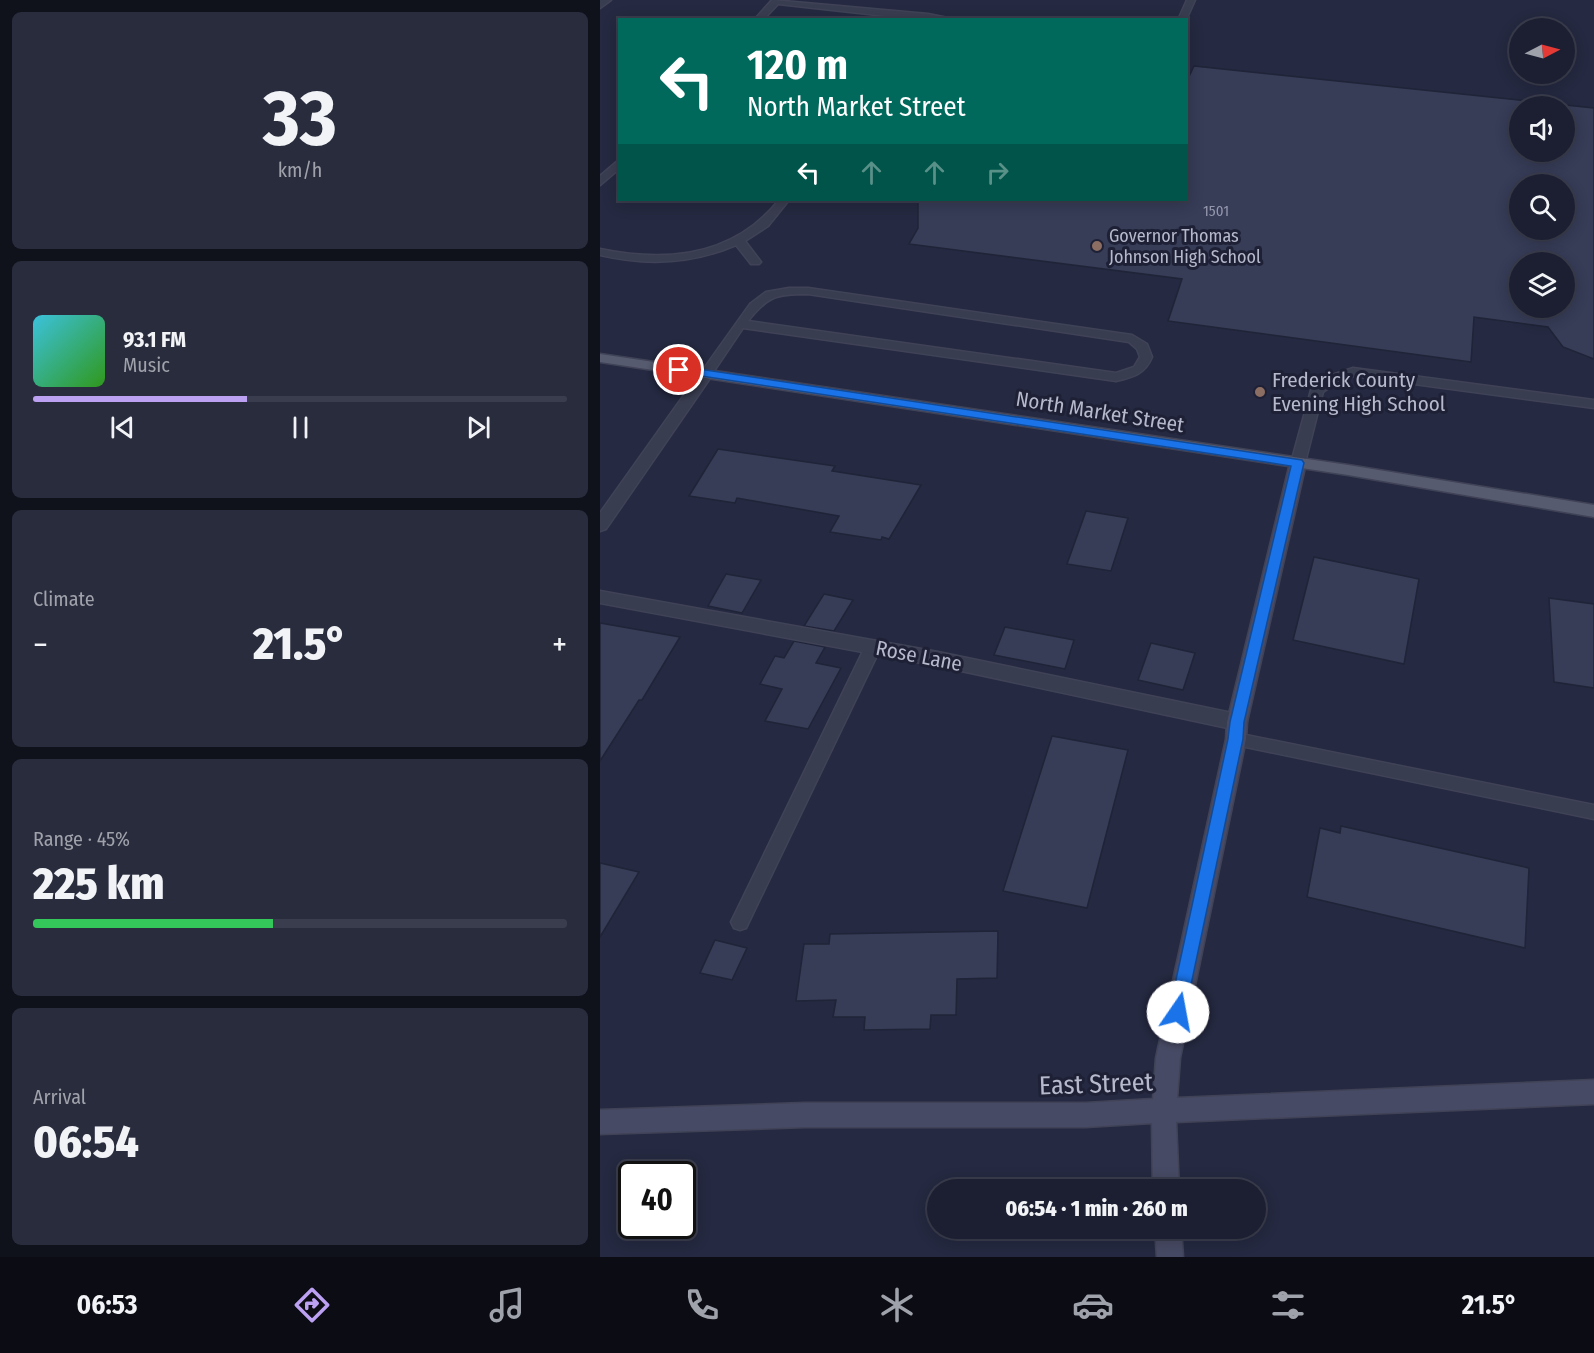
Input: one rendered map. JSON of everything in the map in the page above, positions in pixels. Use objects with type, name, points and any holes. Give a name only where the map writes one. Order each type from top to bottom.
[{"type":"main road","name":"North Market Street","points":[[600,358],[1298,463],[1594,511]]},
{"type":"street","points":[[600,5],[606,0]]},
{"type":"street","points":[[600,525],[706,374]]},
{"type":"street","points":[[1166,1179],[1164,1110],[1168,1058],[1236,730],[1298,463]]},
{"type":"street","name":"Rose Lane","points":[[600,597],[873,647],[1236,730]]},
{"type":"street","name":"East Street","points":[[600,1122],[805,1115],[1086,1115],[1594,1092]]},
{"type":"street","points":[[1169,1239],[1170,1257]]},
{"type":"lane","points":[[760,18],[777,0],[927,18]]},
{"type":"lane","points":[[1183,18],[1191,0]]},
{"type":"lane","points":[[600,182],[618,164]]},
{"type":"lane","points":[[600,252],[640,260],[690,256],[738,240],[757,229],[783,201]]},
{"type":"lane","points":[[738,240],[755,262]]},
{"type":"lane","points":[[763,282],[774,294]]},
{"type":"lane","points":[[706,374],[741,324],[758,301],[774,294],[808,291],[1132,339],[1143,347],[1146,357],[1143,368],[1132,374],[1116,377],[741,324]]},
{"type":"lane","points":[[1298,463],[1317,390],[1333,379],[1353,372],[1594,404]]},
{"type":"lane","points":[[740,922],[873,647]]},
{"type":"lane","points":[[1236,730],[1594,812]]},
{"type":"building","points":[[1194,66],[1509,99],[1509,162],[1575,162],[1575,106],[1594,108],[1594,359],[1563,347],[1548,327],[1474,317],[1471,362],[1168,321],[1182,279],[909,244],[918,228],[918,201],[1188,201],[1188,79]]},
{"type":"building","points":[[718,449],[835,466],[832,471],[921,485],[889,539],[882,537],[881,540],[830,532],[839,516],[737,498],[735,503],[689,496]]},
{"type":"building","points":[[1086,511],[1128,518],[1111,571],[1067,564]]},
{"type":"building","points":[[1314,557],[1419,579],[1404,664],[1293,640]]},
{"type":"building","points":[[726,574],[761,580],[742,613],[708,606]]},
{"type":"building","points":[[824,594],[853,600],[834,631],[804,626]]},
{"type":"building","points":[[1549,598],[1594,604],[1594,688],[1554,682]]},
{"type":"building","points":[[600,623],[680,637],[642,700],[639,700],[600,761]]},
{"type":"building","points":[[1005,627],[1074,640],[1065,669],[994,655]]},
{"type":"building","points":[[794,641],[825,647],[816,663],[841,668],[808,729],[765,721],[782,689],[760,684],[775,656],[784,658]]},
{"type":"building","points":[[1151,643],[1195,653],[1183,690],[1138,680]]},
{"type":"building","points":[[1052,736],[1128,750],[1087,908],[1003,891]]},
{"type":"building","points":[[1341,826],[1529,868],[1525,948],[1307,897],[1320,828],[1340,833]]},
{"type":"building","points":[[600,863],[639,872],[600,937]]},
{"type":"building","points":[[998,931],[997,978],[957,979],[956,1015],[931,1015],[930,1029],[864,1030],[865,1017],[833,1017],[836,1000],[796,1001],[804,944],[829,944],[830,934]]},
{"type":"building","points":[[715,940],[747,948],[732,980],[700,973]]},
{"type":"place","name":"Governor Thomas Johnson High School","points":[[1097,246]]},
{"type":"place","name":"Frederick County Evening High School","points":[[1260,392]]},
{"type":"route","points":[[679,370],[1298,463],[1237,722],[1236,739],[1178,1012]]}]
